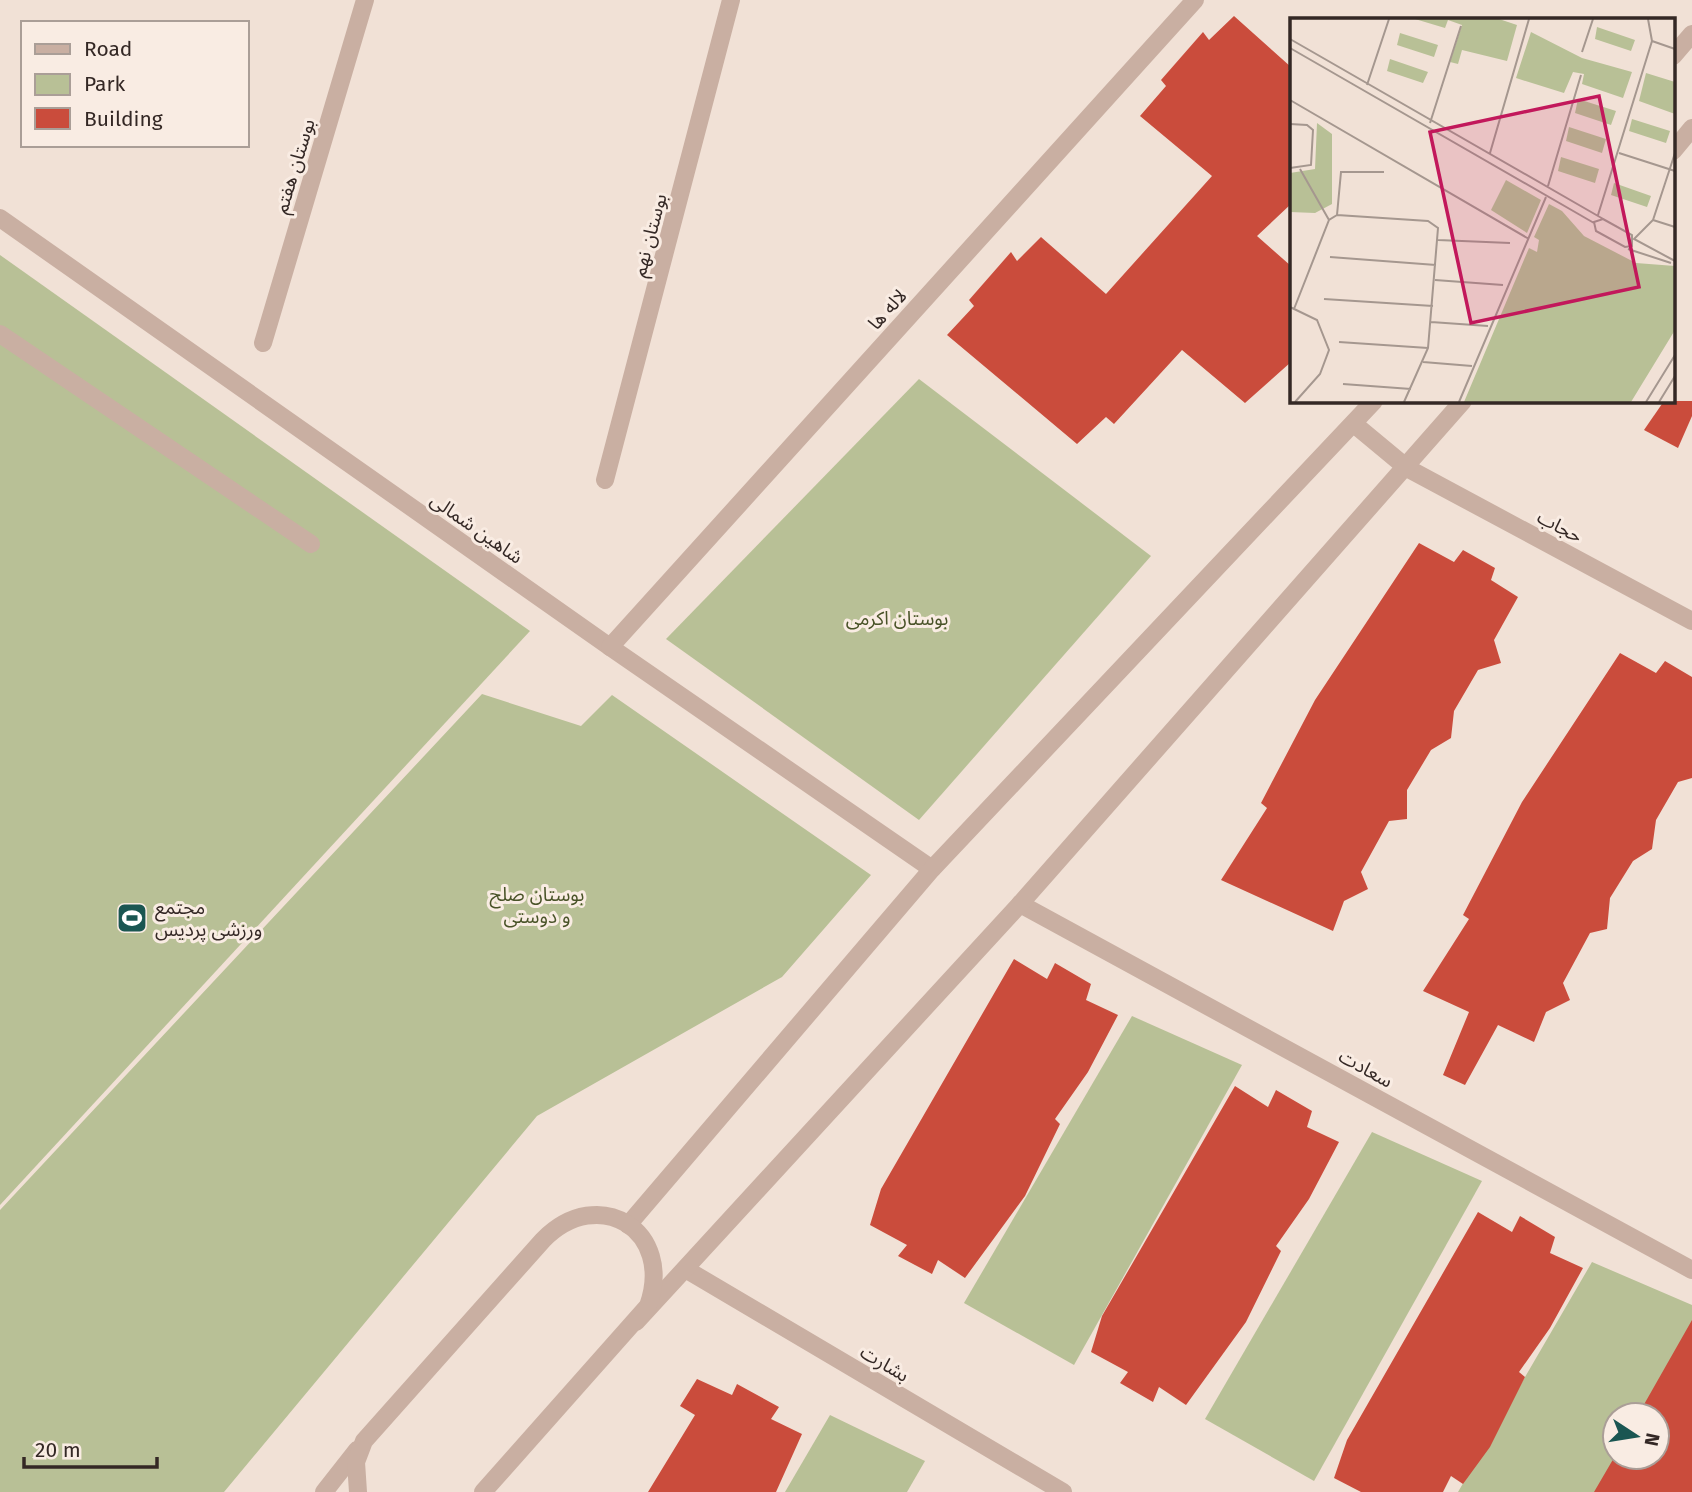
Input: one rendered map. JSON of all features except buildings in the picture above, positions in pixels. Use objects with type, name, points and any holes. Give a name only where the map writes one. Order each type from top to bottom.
[{"type":"street","name":"بوستان هفتم","points":[[263,344],[365,0]]},
{"type":"street","name":"بوستان نهم","points":[[605,480],[731,0]]},
{"type":"street","name":"لاله ها","points":[[610,647],[1195,0]]},
{"type":"street","points":[[1674,55],[1692,34]]},
{"type":"street","points":[[1674,149],[1692,128]]},
{"type":"street","name":"شاهین شمالی","points":[[0,218],[610,647],[932,869]]},
{"type":"street","points":[[0,334],[311,544]]},
{"type":"street","points":[[628,1225],[932,869],[1373,402]]},
{"type":"street","points":[[483,1492],[1020,904],[1407,468],[1462,402]]},
{"type":"street","name":"حجاب","points":[[1354,424],[1407,468],[1692,621]]},
{"type":"street","name":"سعادت","points":[[1020,904],[1692,1270]]},
{"type":"street","points":[[324,1492],[364,1441],[558,1225],[576,1216],[597,1213],[628,1225],[649,1246],[655,1265],[655,1286],[648,1306],[636,1322]]},
{"type":"street","name":"بشارت","points":[[687,1270],[1063,1492]]},
{"type":"street","points":[[358,1492],[356,1462],[364,1441]]},
{"type":"green space","name":"مجتمع ورزشی پردیس","points":[[0,255],[530,631],[0,1205]]},
{"type":"green space","name":"بوستان اکرمی","points":[[919,379],[1151,556],[919,820],[666,639]]},
{"type":"green space","name":"بوستان صلح و دوستی","points":[[482,694],[581,726],[612,695],[871,875],[782,977],[537,1116],[224,1492],[0,1492],[0,1210]]},
{"type":"green space","points":[[1132,1016],[1242,1065],[1074,1365],[964,1303]]},
{"type":"green space","points":[[1372,1132],[1482,1181],[1314,1481],[1205,1419]]},
{"type":"green space","points":[[1592,1262],[1692,1305],[1692,1327],[1651,1401],[1601,1401],[1601,1471],[1609,1471],[1601,1492],[1458,1492]]},
{"type":"green space","points":[[830,1415],[925,1461],[907,1492],[785,1492]]},
{"type":"place","name":"مجتمع ورزشی پردیس","points":[[132,918]]}]
